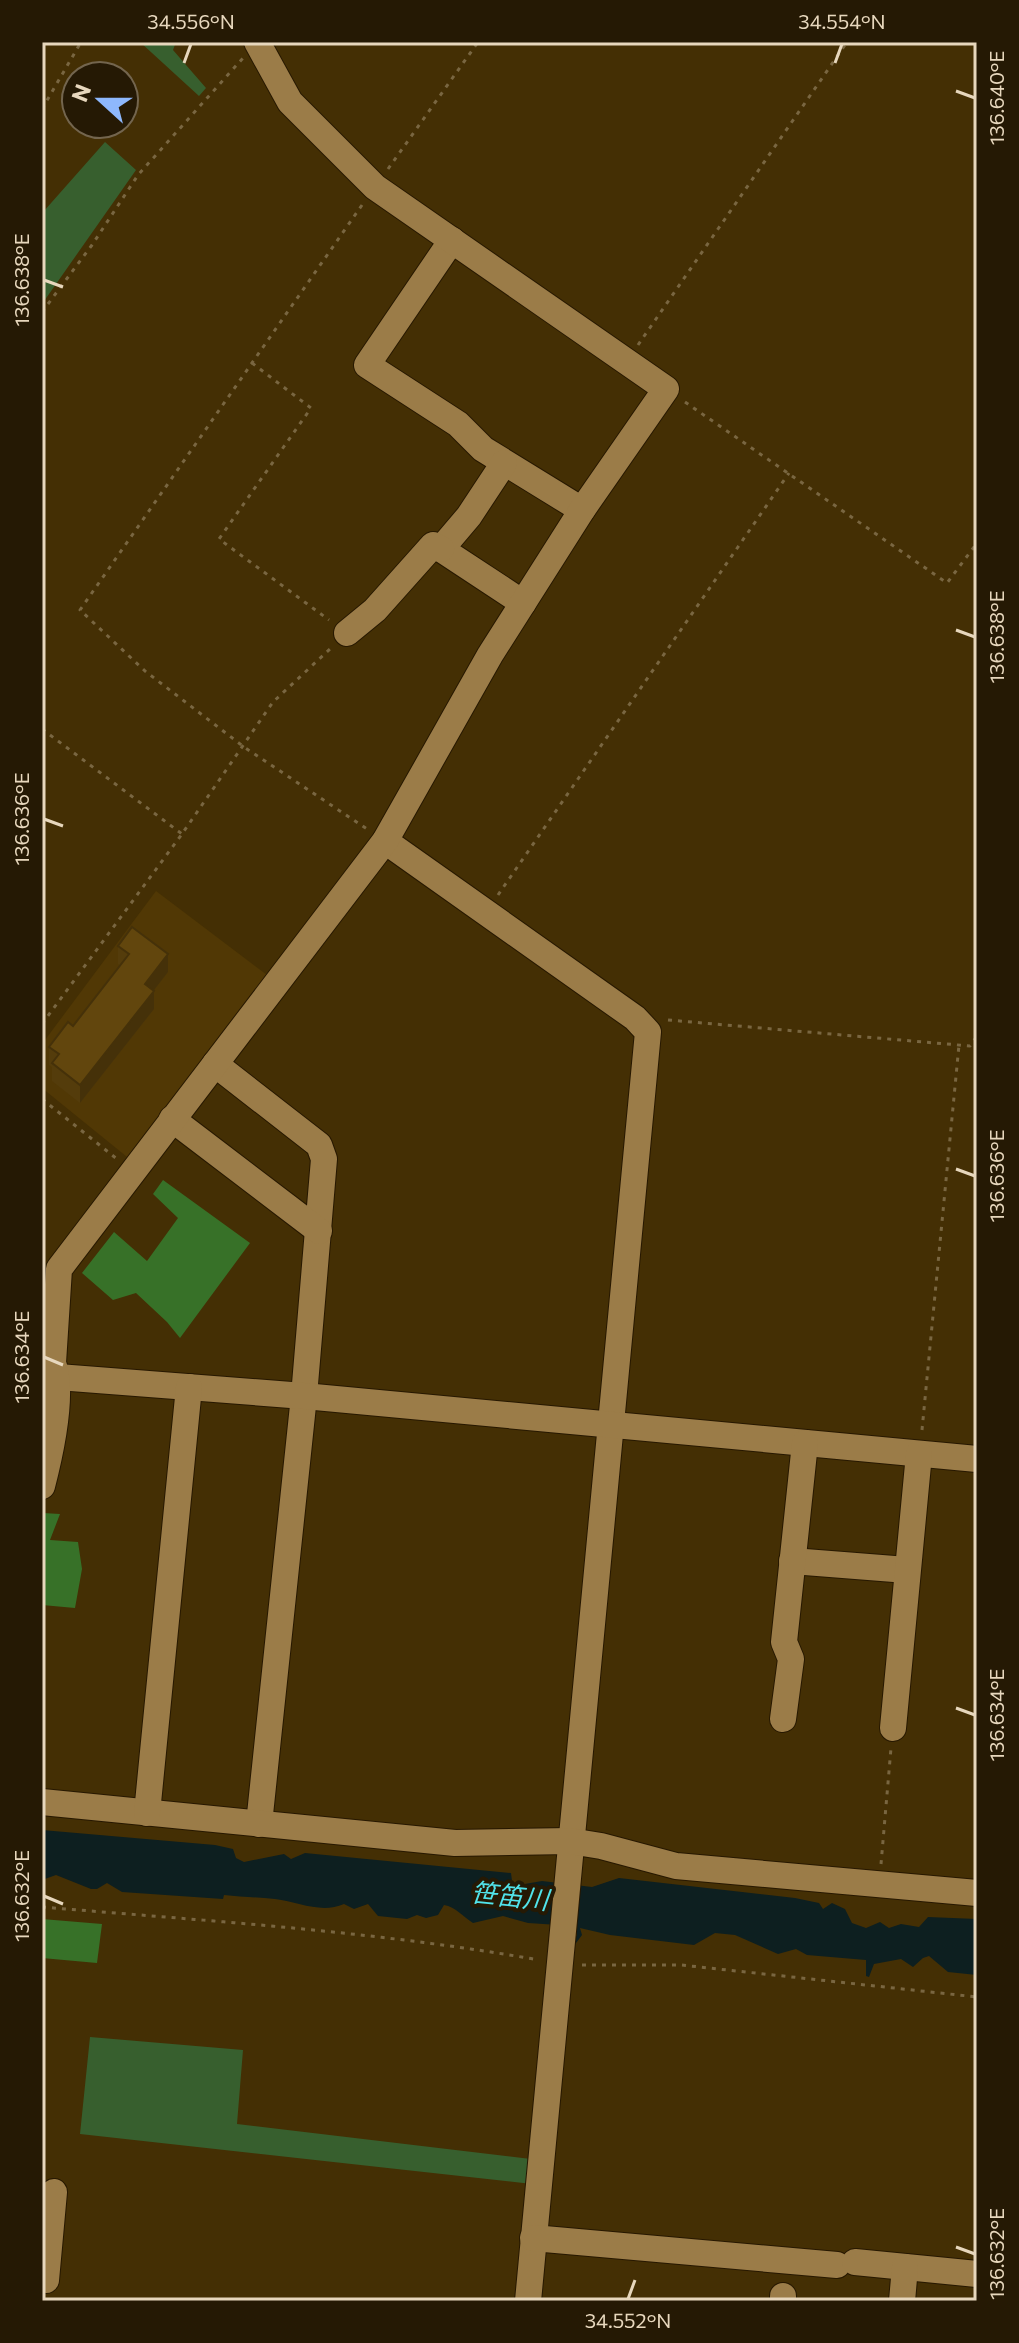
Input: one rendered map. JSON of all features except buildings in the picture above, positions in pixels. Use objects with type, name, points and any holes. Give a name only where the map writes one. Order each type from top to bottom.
[{"type":"street","points":[[42,1486],[51,1454],[58,1377],[53,1363],[59,1269],[385,841],[490,655],[582,510],[666,389],[375,187],[290,102],[257,42]]},
{"type":"street","points":[[452,240],[367,365],[458,424],[483,449],[582,510]]},
{"type":"street","points":[[441,549],[469,516],[504,463]]},
{"type":"street","points":[[347,633],[375,610],[433,545],[523,603]]},
{"type":"street","points":[[385,841],[635,1018],[648,1032],[528,2301]]},
{"type":"street","points":[[215,1064],[319,1145],[324,1159],[304,1396],[259,1824]]},
{"type":"street","points":[[172,1119],[319,1231]]},
{"type":"street","points":[[58,1377],[304,1396],[977,1459]]},
{"type":"street","points":[[147,1813],[189,1387]]},
{"type":"street","points":[[783,1719],[791,1659],[784,1642],[805,1443]]},
{"type":"street","points":[[893,1728],[919,1454]]},
{"type":"street","points":[[792,1561],[907,1570]]},
{"type":"street","points":[[42,1802],[455,1843],[601,1846],[676,1866],[977,1893]]},
{"type":"street","points":[[42,2279],[46,2280],[54,2192]]},
{"type":"street","points":[[533,2238],[977,2274]]},
{"type":"street","points":[[902,2301],[905,2267]]},
{"type":"path","points":[[42,109],[81,42]]},
{"type":"path","points":[[42,312],[92,245],[138,175],[257,42]]},
{"type":"path","points":[[385,841],[244,747],[145,671],[80,610],[478,42]]},
{"type":"path","points":[[627,361],[847,42]]},
{"type":"path","points":[[42,1024],[182,834],[273,702],[347,633],[219,539],[311,408],[252,363]]},
{"type":"path","points":[[666,389],[947,583],[977,543]]},
{"type":"path","points":[[486,912],[789,473]]},
{"type":"path","points":[[42,729],[182,834]]},
{"type":"path","points":[[635,1018],[970,1046],[977,1036]]},
{"type":"path","points":[[919,1454],[959,1045]]},
{"type":"path","points":[[42,1099],[133,1171]]},
{"type":"path","points":[[880,1884],[893,1728]]},
{"type":"path","points":[[42,1907],[459,1946],[559,1964],[681,1965],[977,1997]]},
{"type":"shaded area","points":[[156,891],[271,978],[132,1161],[42,1088],[42,1044]]},
{"type":"green space","points":[[140,42],[176,42],[173,50],[206,88],[199,96]]},
{"type":"green space","points":[[105,142],[136,170],[42,304],[42,210]]},
{"type":"green space","points":[[163,1180],[250,1243],[180,1338],[136,1293],[113,1300],[82,1273],[114,1232],[147,1261],[178,1218],[153,1194]]},
{"type":"green space","points":[[43,1513],[60,1514],[50,1540],[78,1542],[82,1569],[75,1608],[42,1605]]},
{"type":"green space","points":[[42,1919],[102,1924],[97,1963],[42,1958]]},
{"type":"green space","points":[[90,2037],[243,2050],[237,2124],[531,2159],[532,2184],[80,2134]]},
{"type":"water","name":"笹笛川","points":[[42,1830],[215,1845],[233,1849],[236,1858],[244,1862],[284,1854],[291,1859],[305,1853],[511,1873],[512,1881],[519,1885],[542,1881],[592,1887],[619,1878],[795,1898],[819,1903],[823,1909],[832,1903],[845,1909],[852,1923],[866,1928],[880,1922],[889,1928],[901,1924],[919,1927],[928,1917],[977,1919],[977,1975],[948,1972],[929,1956],[913,1967],[901,1959],[874,1964],[869,1977],[866,1976],[866,1960],[807,1955],[796,1949],[778,1954],[735,1935],[715,1933],[694,1945],[610,1935],[580,1928],[582,1935],[573,1947],[571,1945],[577,1935],[574,1926],[528,1923],[503,1916],[473,1923],[444,1905],[438,1915],[426,1918],[417,1915],[407,1919],[378,1916],[368,1904],[354,1909],[344,1904],[318,1908],[262,1898],[224,1895],[223,1899],[122,1892],[107,1883],[91,1889],[56,1875],[42,1880]]}]
